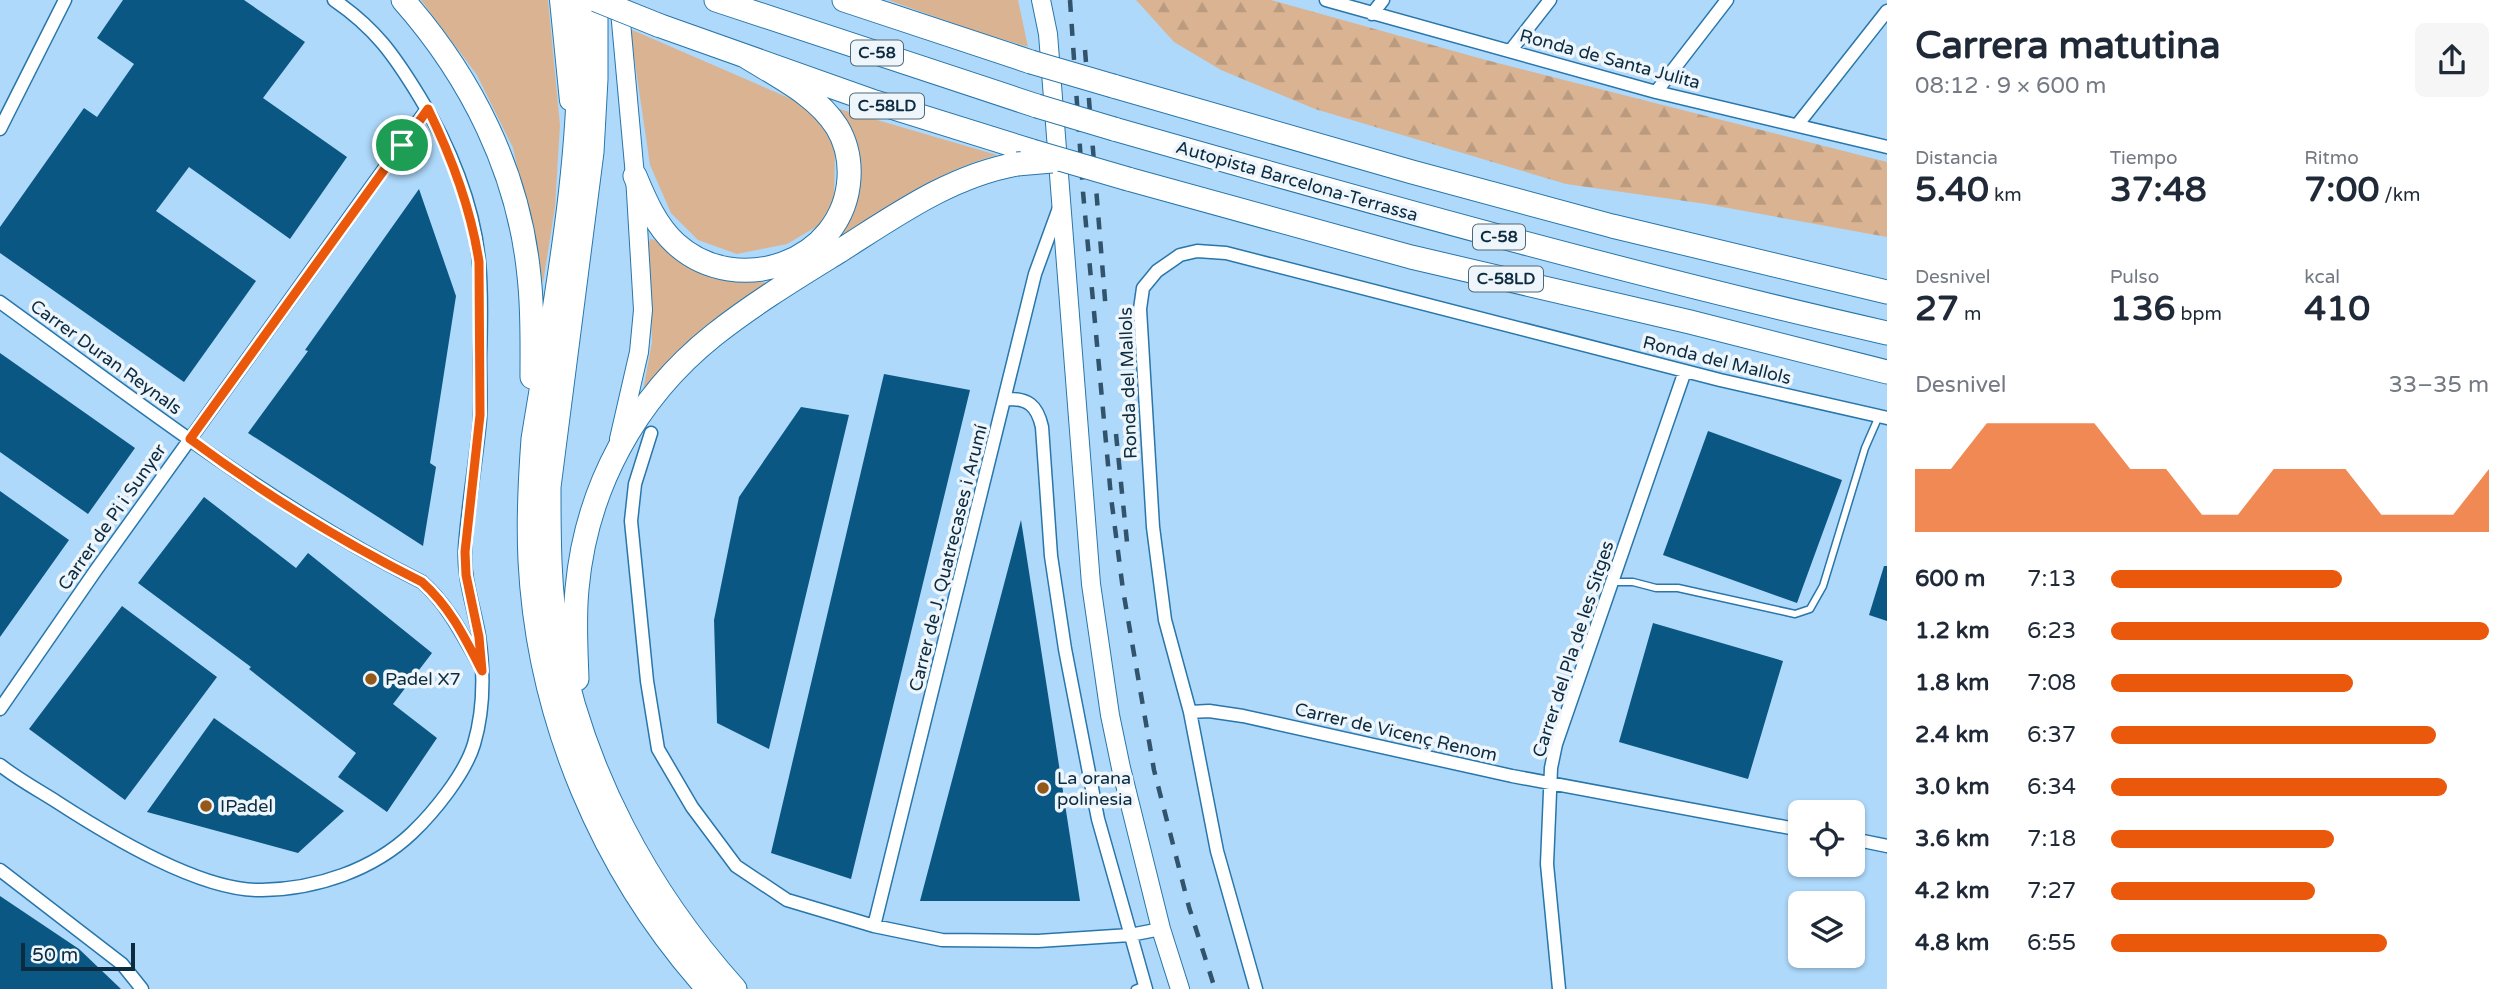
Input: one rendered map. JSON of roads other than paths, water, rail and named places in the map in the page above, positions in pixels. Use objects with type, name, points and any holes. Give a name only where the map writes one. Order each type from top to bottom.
[{"type":"highway","points":[[403,0],[434,37],[463,79],[489,130],[510,185],[518,215],[529,273],[532,312],[531,583],[543,662],[561,734],[591,811],[620,866],[663,932],[708,989]]},
{"type":"highway","points":[[533,439],[563,240],[574,142],[578,87],[578,0]]},
{"type":"highway","points":[[596,0],[592,152],[550,487],[549,541],[558,641],[579,721],[606,792],[633,848],[681,924],[735,989]]},
{"type":"highway","name":"C-58LD","points":[[596,0],[658,25],[1024,157],[1063,160],[1411,257],[1689,321],[1887,372]]},
{"type":"highway","name":"Autopista Barcelona-Terrassa","points":[[716,0],[1037,106],[1399,211],[1887,333]]},
{"type":"highway","name":"C-58","points":[[844,0],[1113,86],[1412,172],[1612,226],[1887,292]]},
{"type":"highway","points":[[635,176],[655,218],[676,245],[708,264],[756,271],[786,263],[819,242],[834,226],[848,195],[850,170],[844,142],[838,129],[811,99],[745,55]]},
{"type":"highway","points":[[579,721],[576,608],[579,572],[596,495],[617,450],[639,415],[672,374],[696,350],[743,314],[891,218],[947,186],[1024,157]]},
{"type":"main road","points":[[559,0],[574,142]]},
{"type":"main road","points":[[617,450],[639,352],[643,310],[620,0]]},
{"type":"main road","points":[[1041,4],[1062,200],[1091,584],[1115,741],[1161,929],[1180,989]]},
{"type":"street","points":[[0,129],[65,0]]},
{"type":"street","points":[[3,770],[95,827],[164,863],[216,883],[261,890],[309,883],[359,870],[394,850],[421,824],[454,783],[474,746],[482,702],[482,671],[479,637],[466,575],[465,552],[480,415],[479,262],[470,215],[449,155],[428,109],[393,53],[371,29],[334,0]]},
{"type":"street","name":"Ronda de Santa Julita","points":[[1326,0],[1656,92],[1887,146]]},
{"type":"street","points":[[1371,14],[1383,0]]},
{"type":"street","points":[[1511,50],[1550,0]]},
{"type":"street","points":[[1656,92],[1727,0]]},
{"type":"street","points":[[1798,124],[1887,11]]},
{"type":"street","name":"Carrer de Pi i Sunyer","points":[[0,709],[190,439],[428,109]]},
{"type":"street","name":"Carrer de J. Quatrecases i Arumí","points":[[874,926],[1038,263],[1062,200]]},
{"type":"street","name":"Ronda del Mallols","points":[[1256,989],[1217,851],[1190,712],[1165,620],[1153,527],[1140,309],[1143,288],[1157,271],[1180,255],[1197,251],[1226,253],[1685,371],[1883,417]]},
{"type":"street","name":"Carrer Duran Reynals","points":[[0,302],[232,470],[300,514],[422,582],[436,594],[454,619],[482,671]]},
{"type":"street","name":"Carrer del Pla de les Sitges","points":[[1559,989],[1548,864],[1551,768],[1556,744],[1685,371]]},
{"type":"street","points":[[1005,400],[1017,398],[1030,402],[1039,412],[1051,556],[1065,649],[1098,819],[1142,988]]},
{"type":"street","points":[[651,433],[635,484],[632,521],[647,681],[658,748],[692,807],[736,866],[787,900],[874,926],[942,940],[1038,941],[1161,929]]},
{"type":"street","name":"Carrer de Vicenç Renom","points":[[1190,712],[1209,711],[1243,716],[1552,783],[1788,828]]},
{"type":"street","points":[[1865,841],[1887,846]]},
{"type":"street","points":[[0,870],[122,964],[142,989]]},
{"type":"lane","points":[[1612,582],[1633,582],[1656,588],[1678,587],[1795,614],[1810,609],[1823,586],[1865,448],[1883,417]]},
{"type":"railway","points":[[1070,0],[1083,192],[1111,497],[1123,590],[1154,770],[1189,907],[1215,989]]},
{"type":"railway","points":[[1085,50],[1106,312]]},
{"type":"railway","points":[[1116,434],[1127,542]]},
{"type":"place","name":"Padel X7","points":[[371,679]]},
{"type":"place","name":"La orana polinesia","points":[[1043,788]]},
{"type":"place","name":"IPadel","points":[[206,806]]}]
